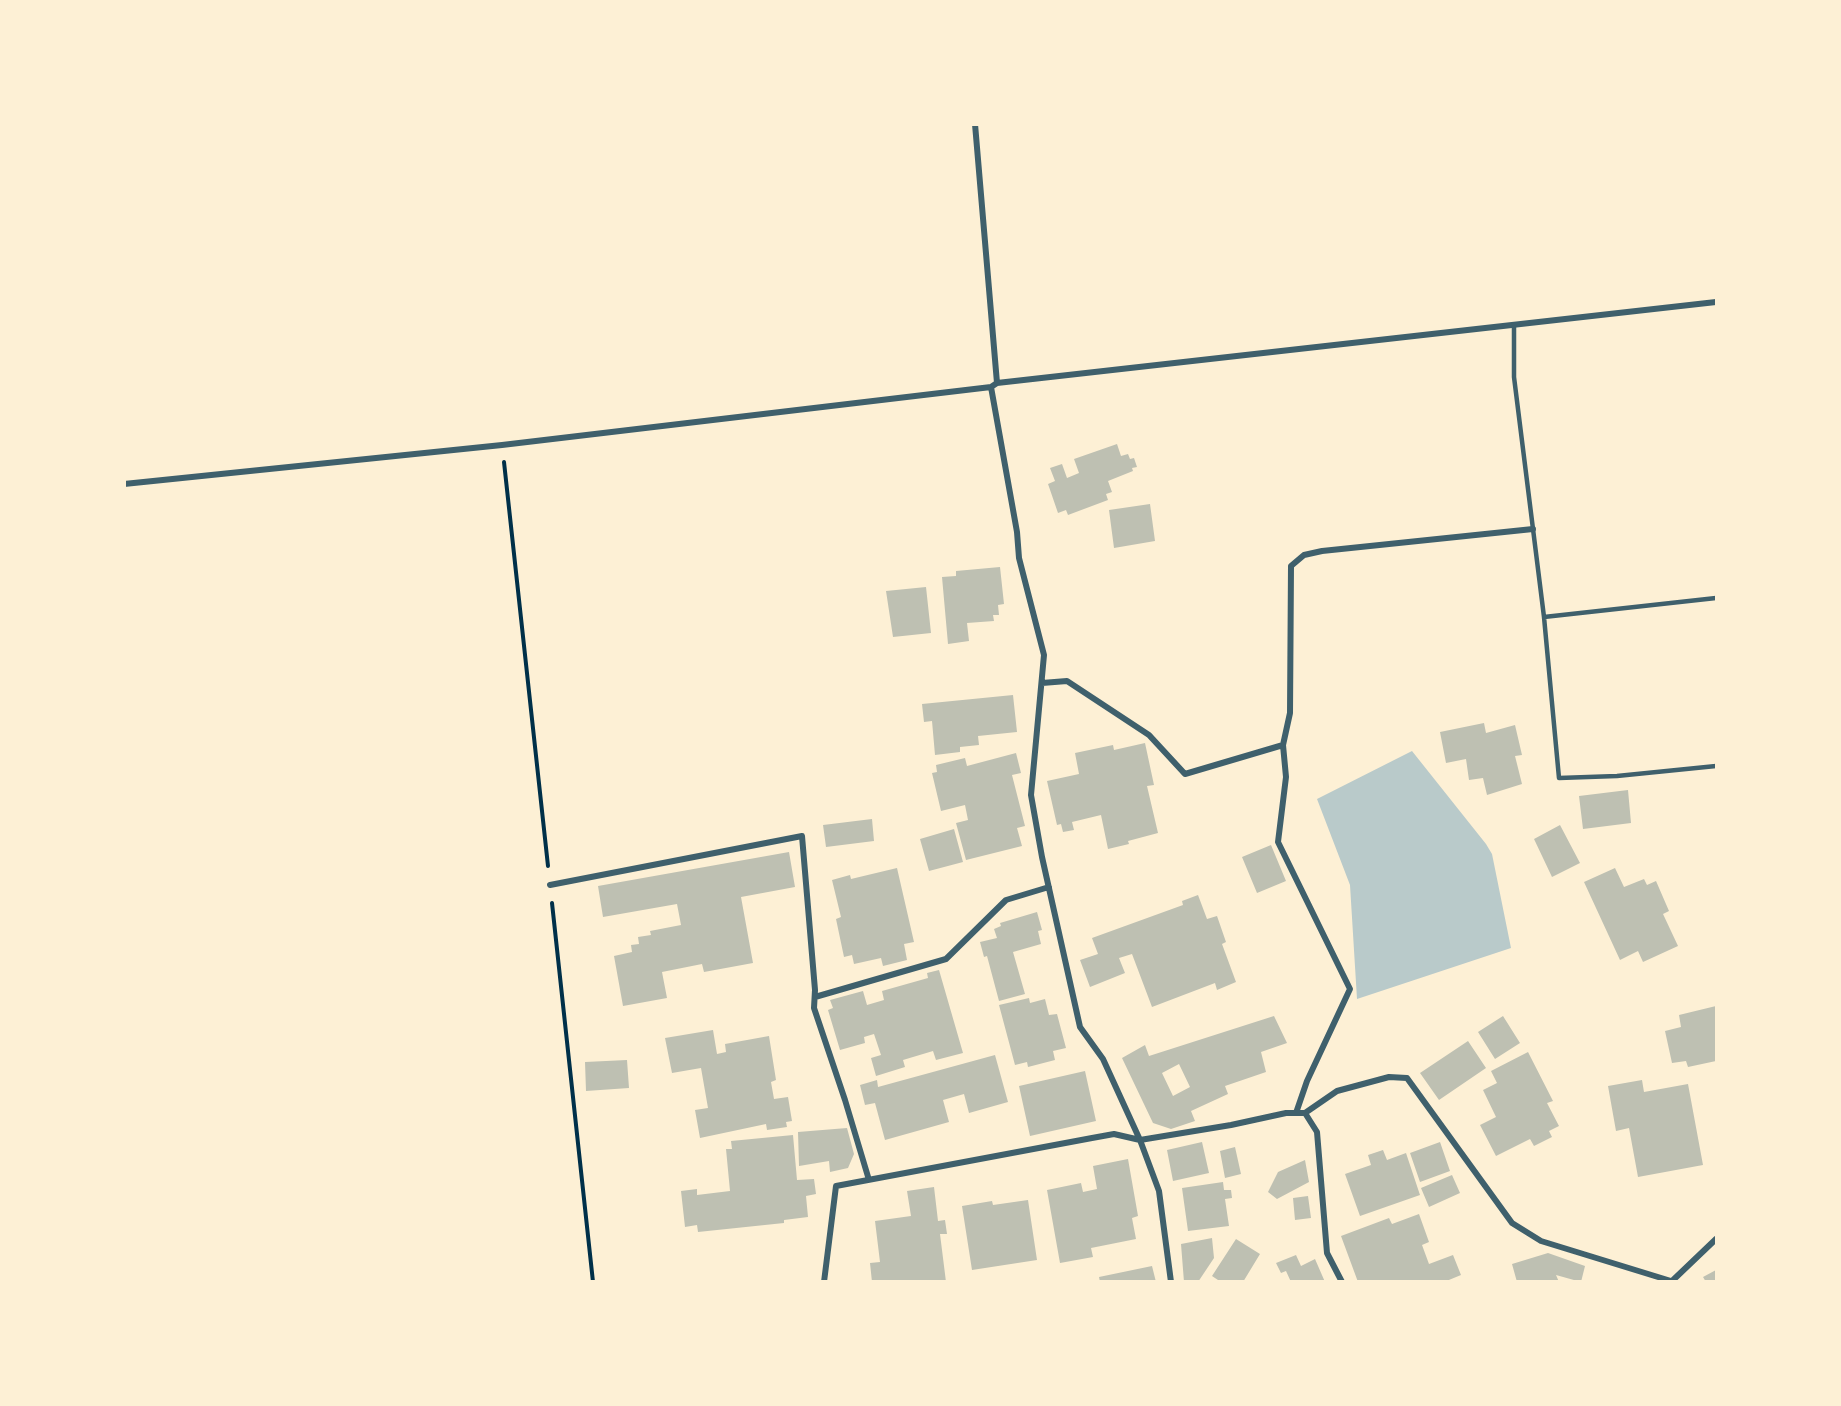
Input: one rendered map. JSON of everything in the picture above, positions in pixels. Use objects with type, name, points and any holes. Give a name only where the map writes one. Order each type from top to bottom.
[{"type":"street","points":[[975,124],[994,385],[1019,558],[1044,656],[1031,795],[1080,1027],[1103,1059],[1140,1140],[1159,1191],[1171,1281]]},
{"type":"street","points":[[124,484],[502,445],[994,385],[1716,302]]},
{"type":"street","points":[[1296,1113],[1307,1081],[1350,989],[1278,842],[1286,777],[1283,745],[1290,713],[1291,566],[1304,555],[1322,551],[1533,529]]},
{"type":"street","points":[[1042,683],[1067,681],[1149,735],[1185,774],[1283,745]]},
{"type":"street","points":[[550,885],[802,836],[814,1008],[869,1180]]},
{"type":"street","points":[[815,997],[946,959],[1006,900],[1049,887]]},
{"type":"street","points":[[824,1281],[836,1185],[1114,1134],[1140,1140],[1286,1113],[1305,1113],[1337,1091],[1389,1077],[1407,1078],[1512,1223],[1541,1241],[1671,1281],[1716,1239]]},
{"type":"street","points":[[1305,1113],[1317,1132],[1327,1253],[1342,1281]]},
{"type":"lane","points":[[1514,326],[1514,377],[1544,617],[1559,778],[1617,777],[1716,766]]},
{"type":"lane","points":[[1544,617],[1716,598]]},
{"type":"shaded area","points":[[1412,751],[1492,854],[1511,948],[1357,999],[1350,885],[1317,799]]},
{"type":"building","points":[[1117,444],[1121,456],[1128,454],[1130,459],[1134,458],[1137,467],[1132,468],[1133,471],[1108,481],[1112,492],[1106,494],[1108,500],[1068,515],[1066,510],[1058,513],[1048,484],[1055,481],[1050,468],[1062,464],[1067,478],[1079,473],[1074,459]]},
{"type":"building","points":[[1150,504],[1155,541],[1114,548],[1109,510]]},
{"type":"building","points":[[1000,567],[1004,604],[998,605],[999,615],[993,615],[994,621],[967,623],[969,641],[948,644],[942,577],[956,576],[956,571]]},
{"type":"building","points":[[926,587],[931,633],[893,637],[886,591]]},
{"type":"building","points":[[1013,695],[1017,732],[978,736],[979,745],[960,747],[960,752],[935,755],[932,721],[924,722],[922,704]]},
{"type":"building","points":[[1484,723],[1486,733],[1515,725],[1522,755],[1515,756],[1522,784],[1487,795],[1483,778],[1469,780],[1466,759],[1446,763],[1440,732]]},
{"type":"building","points":[[1145,743],[1154,785],[1147,786],[1158,833],[1108,849],[1101,815],[1072,822],[1074,830],[1063,832],[1061,824],[1057,825],[1047,781],[1079,774],[1075,753],[1113,745],[1114,750]]},
{"type":"building","points":[[1016,753],[1021,773],[1012,775],[1025,826],[1017,828],[1022,846],[966,860],[956,823],[968,820],[965,805],[941,811],[932,773],[937,772],[936,765],[965,758],[967,766]]},
{"type":"building","points":[[1628,790],[1631,823],[1583,829],[1579,796]]},
{"type":"building","points":[[872,819],[874,841],[826,847],[823,825]]},
{"type":"building","points":[[1560,825],[1580,863],[1552,877],[1534,839]]},
{"type":"building","points":[[954,829],[963,862],[929,871],[920,839]]},
{"type":"building","points":[[1271,845],[1286,881],[1257,893],[1242,857]]},
{"type":"building","points":[[789,852],[795,887],[741,897],[753,963],[704,972],[702,964],[662,972],[667,998],[623,1006],[614,956],[632,952],[631,945],[639,944],[638,937],[651,935],[650,931],[681,925],[677,904],[603,917],[598,886]]},
{"type":"building","points":[[897,868],[914,942],[904,944],[907,960],[883,966],[881,958],[854,964],[852,955],[844,957],[836,919],[841,917],[832,880],[850,875],[851,879]]},
{"type":"building","points":[[1615,868],[1624,887],[1644,879],[1647,885],[1656,881],[1669,911],[1663,914],[1678,946],[1643,962],[1638,951],[1620,960],[1584,882]]},
{"type":"building","points":[[1198,895],[1207,919],[1217,916],[1226,942],[1222,944],[1236,982],[1217,990],[1215,983],[1152,1007],[1132,954],[1119,958],[1125,973],[1090,987],[1080,960],[1098,954],[1092,938],[1183,905],[1182,901]]},
{"type":"building","points":[[1037,912],[1042,930],[1038,931],[1041,944],[1013,952],[1025,994],[999,1001],[987,956],[984,957],[980,942],[997,938],[994,929],[1001,926],[1000,923]]},
{"type":"building","points":[[939,970],[963,1053],[936,1060],[933,1051],[903,1060],[905,1067],[876,1076],[871,1058],[881,1055],[874,1034],[864,1037],[865,1043],[840,1050],[828,1010],[833,1008],[830,1000],[863,991],[867,1005],[884,1000],[882,991],[928,978],[927,973]]},
{"type":"building","points":[[1029,998],[1030,1003],[1045,999],[1049,1015],[1057,1014],[1066,1048],[1053,1051],[1055,1060],[1028,1067],[1027,1062],[1015,1065],[999,1005]]},
{"type":"building","points":[[1716,1006],[1716,1061],[1688,1067],[1686,1061],[1672,1063],[1665,1031],[1681,1027],[1679,1015]]},
{"type":"building","points":[[1274,1016],[1287,1043],[1261,1052],[1266,1072],[1225,1086],[1228,1094],[1191,1111],[1195,1121],[1171,1129],[1153,1123],[1122,1058],[1145,1045],[1149,1056]],"holes":[[[1179,1064],[1190,1087],[1173,1096],[1162,1073]]]},
{"type":"building","points":[[1503,1016],[1520,1043],[1495,1059],[1478,1032]]},
{"type":"building","points":[[713,1030],[717,1054],[726,1052],[725,1044],[769,1036],[776,1080],[771,1082],[774,1099],[788,1097],[792,1121],[786,1122],[787,1127],[767,1130],[766,1124],[700,1138],[695,1110],[708,1108],[701,1068],[672,1073],[665,1038]]},
{"type":"building","points":[[1468,1041],[1486,1068],[1439,1100],[1420,1073]]},
{"type":"building","points":[[1528,1052],[1553,1101],[1547,1103],[1559,1126],[1549,1131],[1552,1137],[1534,1146],[1530,1139],[1496,1156],[1480,1125],[1496,1117],[1483,1090],[1497,1083],[1491,1071]]},
{"type":"building","points":[[995,1055],[1008,1102],[969,1113],[964,1094],[943,1100],[949,1122],[885,1140],[875,1103],[865,1105],[860,1085],[877,1080],[878,1087]]},
{"type":"building","points":[[627,1060],[629,1088],[586,1091],[585,1062]]},
{"type":"building","points":[[1085,1071],[1096,1121],[1030,1136],[1019,1086]]},
{"type":"building","points":[[1642,1080],[1644,1092],[1688,1084],[1703,1165],[1638,1177],[1629,1128],[1616,1131],[1608,1086]]},
{"type":"building","points":[[847,1128],[854,1154],[848,1168],[830,1172],[829,1161],[799,1166],[798,1132]]},
{"type":"building","points":[[793,1135],[797,1180],[814,1179],[816,1194],[806,1196],[808,1217],[784,1220],[784,1223],[698,1232],[697,1225],[685,1227],[681,1191],[697,1189],[697,1195],[730,1191],[726,1149],[732,1149],[731,1141]]},
{"type":"building","points":[[1202,1142],[1209,1173],[1173,1181],[1167,1150]]},
{"type":"building","points":[[1440,1142],[1450,1171],[1420,1182],[1410,1153]]},
{"type":"building","points":[[1235,1147],[1241,1174],[1225,1178],[1220,1151]]},
{"type":"building","points":[[1383,1150],[1387,1160],[1406,1153],[1420,1195],[1360,1216],[1345,1174],[1371,1165],[1368,1155]]},
{"type":"building","points":[[1128,1159],[1138,1216],[1132,1218],[1136,1239],[1091,1248],[1093,1257],[1060,1263],[1047,1190],[1081,1183],[1083,1192],[1097,1189],[1093,1166]]},
{"type":"building","points":[[1305,1160],[1309,1182],[1277,1199],[1268,1192],[1278,1172]]},
{"type":"building","points":[[1452,1175],[1460,1193],[1429,1207],[1421,1188]]},
{"type":"building","points":[[1223,1182],[1224,1190],[1231,1190],[1232,1198],[1225,1199],[1229,1226],[1188,1231],[1182,1188]]},
{"type":"building","points":[[934,1187],[938,1221],[945,1220],[947,1234],[940,1234],[946,1282],[872,1282],[870,1263],[880,1262],[875,1221],[911,1216],[907,1191]]},
{"type":"building","points":[[1308,1196],[1311,1218],[1295,1220],[1293,1198]]},
{"type":"building","points":[[1028,1200],[1037,1260],[972,1270],[962,1206],[992,1201],[993,1205]]},
{"type":"building","points":[[1419,1214],[1429,1242],[1422,1245],[1429,1264],[1453,1255],[1461,1275],[1444,1282],[1358,1282],[1341,1236],[1389,1218],[1392,1224]]},
{"type":"building","points":[[1212,1238],[1214,1258],[1198,1282],[1184,1282],[1181,1244]]},
{"type":"building","points":[[1236,1239],[1260,1254],[1243,1282],[1221,1282],[1212,1276]]},
{"type":"building","points":[[1548,1253],[1585,1266],[1581,1282],[1556,1275],[1559,1282],[1517,1282],[1512,1264]]},
{"type":"building","points":[[1296,1255],[1301,1266],[1315,1259],[1325,1282],[1291,1282],[1286,1271],[1281,1273],[1276,1263]]},
{"type":"building","points":[[1152,1266],[1156,1282],[1100,1282],[1099,1277]]},
{"type":"building","points":[[1716,1270],[1716,1282],[1706,1282],[1703,1277]]}]
